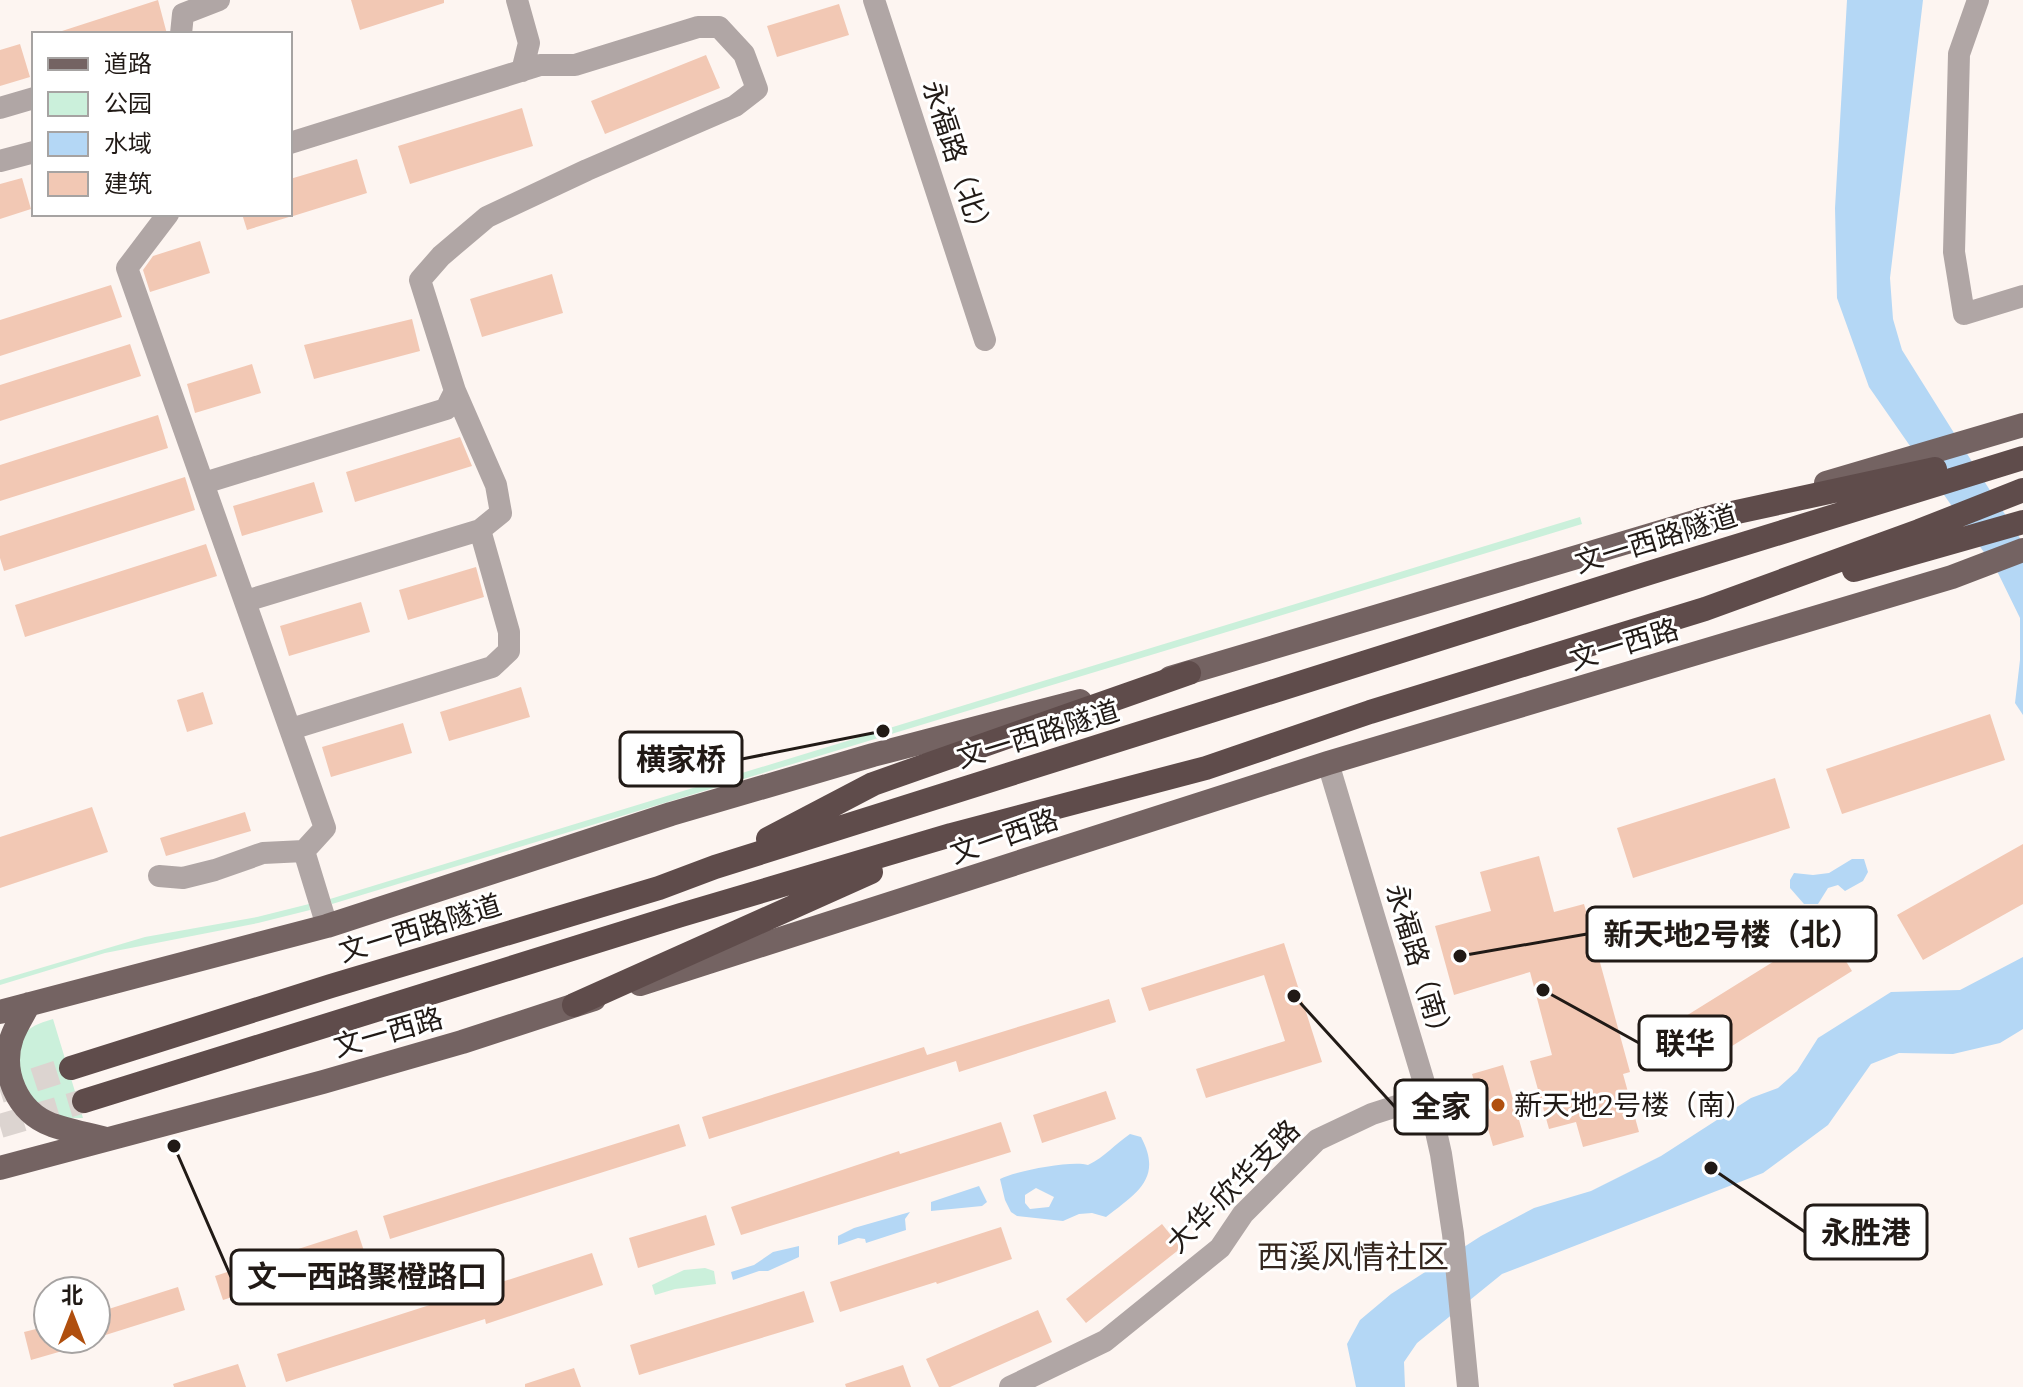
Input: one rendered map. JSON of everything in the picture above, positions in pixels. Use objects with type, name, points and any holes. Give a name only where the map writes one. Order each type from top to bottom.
[{"type":"highway","points":[[1994,460],[2023,449]]},
{"type":"highway","name":"文一西路隧道","points":[[71,1068],[659,888],[1910,475],[2023,458]]},
{"type":"highway","points":[[1700,520],[1910,475]]},
{"type":"highway","points":[[1925,540],[2020,491]]},
{"type":"highway","points":[[84,1101],[681,915],[951,835],[1206,768],[1370,712],[1925,540],[2023,522]]},
{"type":"highway","points":[[715,867],[873,784],[1189,673]]},
{"type":"highway","points":[[574,1005],[951,835]]},
{"type":"main road","points":[[1910,475],[2012,428]]},
{"type":"main road","points":[[0,1012],[327,926],[671,814],[873,755],[1189,673],[1700,520]]},
{"type":"main road","name":"文一西路","points":[[0,1168],[462,1042],[1328,763],[1952,577],[2023,550]]},
{"type":"main road","points":[[29,1004],[12,1036],[8,1053],[8,1072],[15,1094],[38,1118],[51,1125],[108,1139]]},
{"type":"street","points":[[181,32],[183,14],[219,0]]},
{"type":"street","points":[[517,0],[529,43],[522,71]]},
{"type":"street","name":"永福路（北）","points":[[874,0],[985,340]]},
{"type":"street","points":[[1978,0],[1959,54],[1954,252],[1964,314],[2023,296]]},
{"type":"street","points":[[246,601],[480,530],[501,513],[496,485],[455,391],[420,280],[441,256],[487,217],[735,106],[757,89],[744,54],[719,27],[698,27],[575,65],[540,65],[292,142]]},
{"type":"street","points":[[0,108],[32,99]]},
{"type":"street","points":[[0,161],[32,153]]},
{"type":"street","points":[[159,876],[183,878],[263,853],[304,851],[325,828],[127,268],[166,216]]},
{"type":"street","points":[[204,483],[446,409],[455,391]]},
{"type":"street","points":[[291,729],[492,667],[509,651],[509,632],[480,530]]},
{"type":"street","name":"永福路（南）","points":[[1328,763],[1428,1096],[1441,1154],[1453,1234],[1468,1387]]},
{"type":"street","points":[[304,851],[327,926]]},
{"type":"street","name":"大华·欣华支路","points":[[1010,1387],[1105,1341],[1117,1332],[1220,1248],[1243,1214],[1317,1140],[1372,1114],[1428,1096]]},
{"type":"green space","points":[[1580,517],[1582,524],[332,904],[330,899]]},
{"type":"green space","points":[[309,904],[310,910],[105,953],[0,985],[0,980],[145,937],[257,917]]},
{"type":"green space","points":[[53,1019],[83,1118],[61,1118],[39,1110],[14,1064],[19,1046],[29,1029]]},
{"type":"green space","points":[[705,1268],[714,1271],[716,1284],[655,1295],[652,1285],[684,1270]]},
{"type":"water","points":[[1847,0],[1923,0],[1890,278],[1893,319],[1902,350],[2023,543],[2023,715],[2015,703],[2020,660],[2020,618],[1997,571],[1869,387],[1837,298],[1835,208]]},
{"type":"water","points":[[1852,859],[1864,859],[1868,872],[1863,881],[1845,891],[1838,885],[1828,888],[1818,904],[1804,904],[1790,888],[1794,873],[1829,873]]},
{"type":"water","points":[[2023,957],[2023,1029],[2000,1043],[1953,1054],[1899,1053],[1871,1064],[1828,1125],[1763,1173],[1502,1274],[1417,1343],[1404,1362],[1405,1387],[1356,1387],[1347,1344],[1360,1320],[1391,1294],[1481,1236],[1534,1208],[1591,1191],[1661,1156],[1751,1098],[1778,1088],[1797,1071],[1818,1038],[1891,992],[1960,990]]},
{"type":"water","points":[[1130,1134],[1141,1137],[1147,1151],[1148,1174],[1136,1192],[1106,1217],[1092,1213],[1079,1214],[1063,1221],[1017,1216],[1011,1212],[1000,1179],[1044,1167],[1088,1165]],"holes":[[[1036,1188],[1054,1197],[1049,1207],[1030,1209],[1025,1203],[1025,1195]]]},
{"type":"water","points":[[979,1186],[987,1202],[982,1206],[931,1211],[931,1202]]},
{"type":"water","points":[[910,1212],[905,1219],[906,1230],[866,1243],[865,1239],[858,1238],[838,1245],[838,1236],[854,1228]]},
{"type":"water","points":[[799,1246],[799,1257],[768,1271],[733,1280],[731,1272],[754,1265],[773,1252]]},
{"type":"building","points":[[158,0],[166,32],[62,32]]},
{"type":"building","points":[[351,0],[444,0],[444,3],[360,30]]},
{"type":"building","points":[[839,4],[849,35],[777,57],[767,26]]},
{"type":"building","points":[[20,44],[30,77],[0,86],[0,50]]},
{"type":"building","points":[[706,55],[720,88],[605,134],[591,101]]},
{"type":"building","points":[[522,108],[533,146],[410,184],[398,146]]},
{"type":"building","points":[[357,159],[367,193],[290,217],[292,178]]},
{"type":"building","points":[[22,178],[31,209],[0,219],[0,184]]},
{"type":"building","points":[[243,216],[289,217],[247,230]]},
{"type":"building","points":[[200,241],[210,273],[150,292],[143,270],[153,256]]},
{"type":"building","points":[[552,274],[563,313],[482,337],[470,299]]},
{"type":"building","points":[[111,285],[122,317],[0,356],[0,320]]},
{"type":"building","points":[[412,319],[420,351],[314,379],[304,345]]},
{"type":"building","points":[[130,344],[141,376],[0,421],[0,385]]},
{"type":"building","points":[[252,364],[261,393],[195,413],[187,384]]},
{"type":"building","points":[[158,415],[168,448],[0,501],[0,465]]},
{"type":"building","points":[[460,437],[472,466],[355,502],[346,472]]},
{"type":"building","points":[[185,477],[195,510],[4,571],[0,558],[0,536]]},
{"type":"building","points":[[314,482],[323,512],[242,536],[233,506]]},
{"type":"building","points":[[206,544],[217,576],[25,637],[15,605]]},
{"type":"building","points":[[476,567],[484,597],[408,620],[399,590]]},
{"type":"building","points":[[361,602],[370,632],[289,656],[280,626]]},
{"type":"building","points":[[521,687],[530,717],[449,741],[440,712]]},
{"type":"building","points":[[203,692],[213,724],[187,732],[177,700]]},
{"type":"building","points":[[1990,714],[2005,760],[1842,814],[1826,769]]},
{"type":"building","points":[[403,723],[412,753],[331,777],[322,747]]},
{"type":"building","points":[[1775,778],[1790,828],[1633,878],[1617,828]]},
{"type":"building","points":[[92,807],[108,852],[0,888],[0,837]]},
{"type":"building","points":[[245,812],[251,831],[166,856],[160,838]]},
{"type":"building","points":[[2023,844],[2023,904],[1923,960],[1897,915]]},
{"type":"building","points":[[1539,856],[1554,912],[1584,904],[1630,1072],[1623,1074],[1639,1132],[1583,1147],[1576,1122],[1549,1129],[1530,1061],[1552,1055],[1530,972],[1454,995],[1435,926],[1491,911],[1480,872]]},
{"type":"building","points":[[1826,929],[1852,971],[1692,1071],[1665,1029]]},
{"type":"building","points":[[1284,943],[1322,1062],[1206,1098],[1196,1069],[1285,1041],[1264,975],[1149,1011],[1141,988]]},
{"type":"building","points":[[1109,999],[1116,1022],[959,1072],[956,1061],[709,1139],[702,1117],[924,1047],[927,1055]]},
{"type":"building","name":"新天地2号楼（南）","points":[[1503,1065],[1524,1137],[1493,1146],[1472,1074]]},
{"type":"building","points":[[1106,1091],[1116,1119],[1042,1143],[1033,1115]]},
{"type":"building","points":[[1001,1122],[1011,1152],[741,1235],[731,1207],[899,1151],[900,1154]]},
{"type":"building","points":[[679,1124],[686,1146],[390,1239],[383,1216]]},
{"type":"building","points":[[706,1215],[715,1245],[638,1268],[629,1238]]},
{"type":"building","points":[[1162,1224],[1181,1248],[1086,1323],[1066,1299]]},
{"type":"building","points":[[1001,1227],[1012,1259],[840,1312],[830,1282]]},
{"type":"building","points":[[357,1230],[365,1254],[223,1300],[215,1276]]},
{"type":"building","points":[[592,1253],[603,1285],[486,1324],[485,1319],[286,1382],[277,1354]]},
{"type":"building","points":[[178,1287],[185,1310],[112,1333],[112,1308]]},
{"type":"building","points":[[804,1291],[814,1322],[639,1375],[630,1345]]},
{"type":"building","points":[[1038,1310],[1052,1342],[950,1387],[939,1387],[926,1359]]},
{"type":"building","points":[[32,1330],[32,1355],[48,1355],[31,1360],[24,1332]]},
{"type":"building","points":[[238,1364],[246,1387],[174,1387],[173,1384]]},
{"type":"building","points":[[903,1365],[911,1387],[846,1387],[845,1384]]},
{"type":"building","points":[[574,1368],[581,1387],[525,1387],[525,1384]]},
{"type":"tunnel","points":[[0,1091],[71,1068]]},
{"type":"tunnel","points":[[0,1126],[84,1101]]},
{"type":"place","name":"横家桥","points":[[883,731]]},
{"type":"place","name":"新天地2号楼（北）","points":[[1460,956]]},
{"type":"place","name":"联华","points":[[1543,990]]},
{"type":"place","name":"全家","points":[[1294,996]]},
{"type":"place","name":"新天地2号楼（南）","points":[[1498,1105]]},
{"type":"place","name":"文一西路聚橙路口","points":[[174,1146]]},
{"type":"place","name":"永胜港","points":[[1711,1168]]},
{"type":"district","name":"西溪风情社区","points":[[1353,1257]]}]
